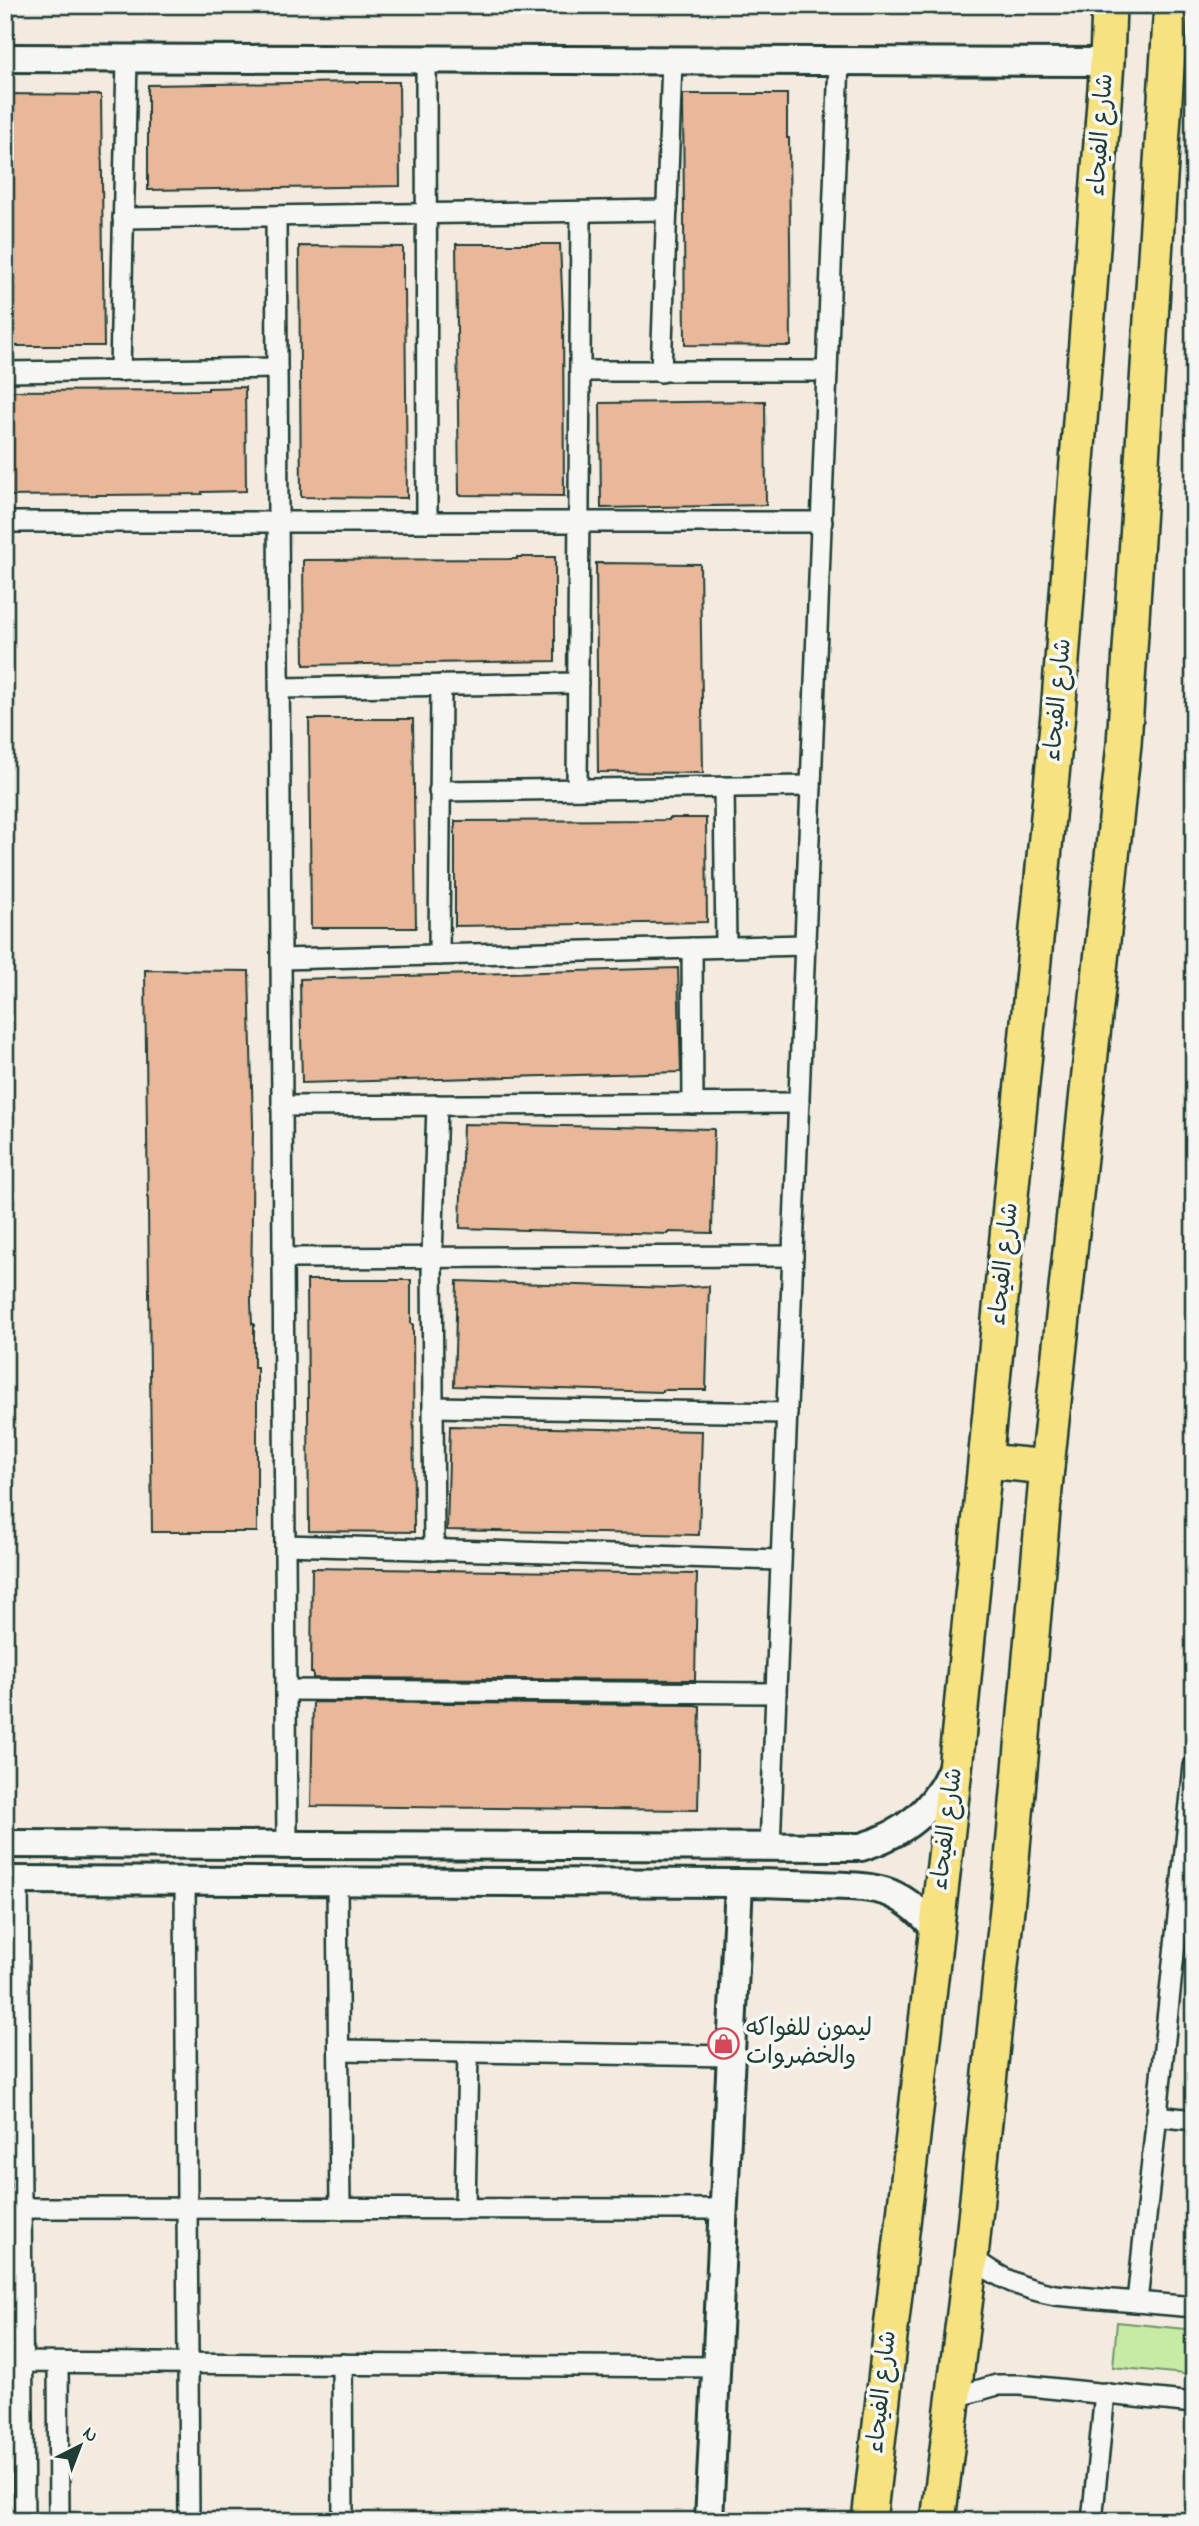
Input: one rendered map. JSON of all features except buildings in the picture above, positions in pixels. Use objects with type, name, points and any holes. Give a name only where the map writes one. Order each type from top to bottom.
[{"type":"highway","name":"شارع الفيحاء","points":[[869,2521],[956,1760],[1058,714],[1109,5]]},
{"type":"highway","points":[[938,2521],[971,2257],[1011,1870],[1047,1467],[1124,744],[1171,5]]},
{"type":"highway","points":[[986,1461],[1047,1467]]},
{"type":"street","points":[[5,58],[1107,62]]},
{"type":"street","points":[[120,372],[127,59]]},
{"type":"street","points":[[426,60],[427,522]]},
{"type":"street","points":[[661,372],[672,61]]},
{"type":"street","points":[[770,1848],[839,61]]},
{"type":"street","points":[[123,218],[667,210]]},
{"type":"street","points":[[577,789],[581,212]]},
{"type":"street","points":[[276,216],[287,1844]]},
{"type":"street","points":[[5,372],[278,368]]},
{"type":"street","points":[[580,370],[827,372]]},
{"type":"street","points":[[5,522],[822,522]]},
{"type":"street","points":[[280,688],[578,683]]},
{"type":"street","points":[[439,955],[441,685]]},
{"type":"street","points":[[439,791],[811,786]]},
{"type":"street","points":[[724,787],[726,947]]},
{"type":"street","points":[[282,959],[805,945]]},
{"type":"street","points":[[692,948],[694,1104]]},
{"type":"street","points":[[282,1106],[799,1103]]},
{"type":"street","points":[[434,1550],[432,1257],[437,1105]]},
{"type":"street","points":[[283,1258],[793,1256]]},
{"type":"street","points":[[433,1407],[787,1413]]},
{"type":"street","points":[[285,1545],[781,1560]]},
{"type":"street","points":[[286,1690],[776,1693]]},
{"type":"street","points":[[5,1844],[861,1847],[897,1833],[927,1811],[939,1795],[956,1760]]},
{"type":"street","points":[[1137,2302],[1194,1766]]},
{"type":"street","points":[[471,1846],[471,1882]]},
{"type":"street","points":[[18,2517],[14,2362],[21,2208],[12,2053],[12,1880],[739,1883],[869,1888],[889,1893],[907,1902],[923,1914],[936,1930]]},
{"type":"street","points":[[185,1881],[189,2521]]},
{"type":"street","points":[[337,1881],[340,2209]]},
{"type":"street","points":[[709,2521],[739,1883]]},
{"type":"street","points":[[339,2050],[731,2056]]},
{"type":"street","points":[[465,2209],[468,2052]]},
{"type":"street","points":[[1156,2116],[1194,2120]]},
{"type":"street","points":[[21,2208],[724,2209]]},
{"type":"street","points":[[971,2257],[989,2272],[1032,2291],[1194,2307]]},
{"type":"street","points":[[14,2362],[716,2367]]},
{"type":"street","points":[[58,2363],[59,2521]]},
{"type":"street","points":[[342,2364],[343,2521]]},
{"type":"street","points":[[952,2398],[997,2385],[1043,2386],[1194,2403]]},
{"type":"street","points":[[1092,2521],[1105,2393]]},
{"type":"green space","points":[[1117,2322],[1194,2330],[1194,2375],[1113,2367]]},
{"type":"place","name":"ليمون للفواكه والخضروات","points":[[723,2043]]}]
